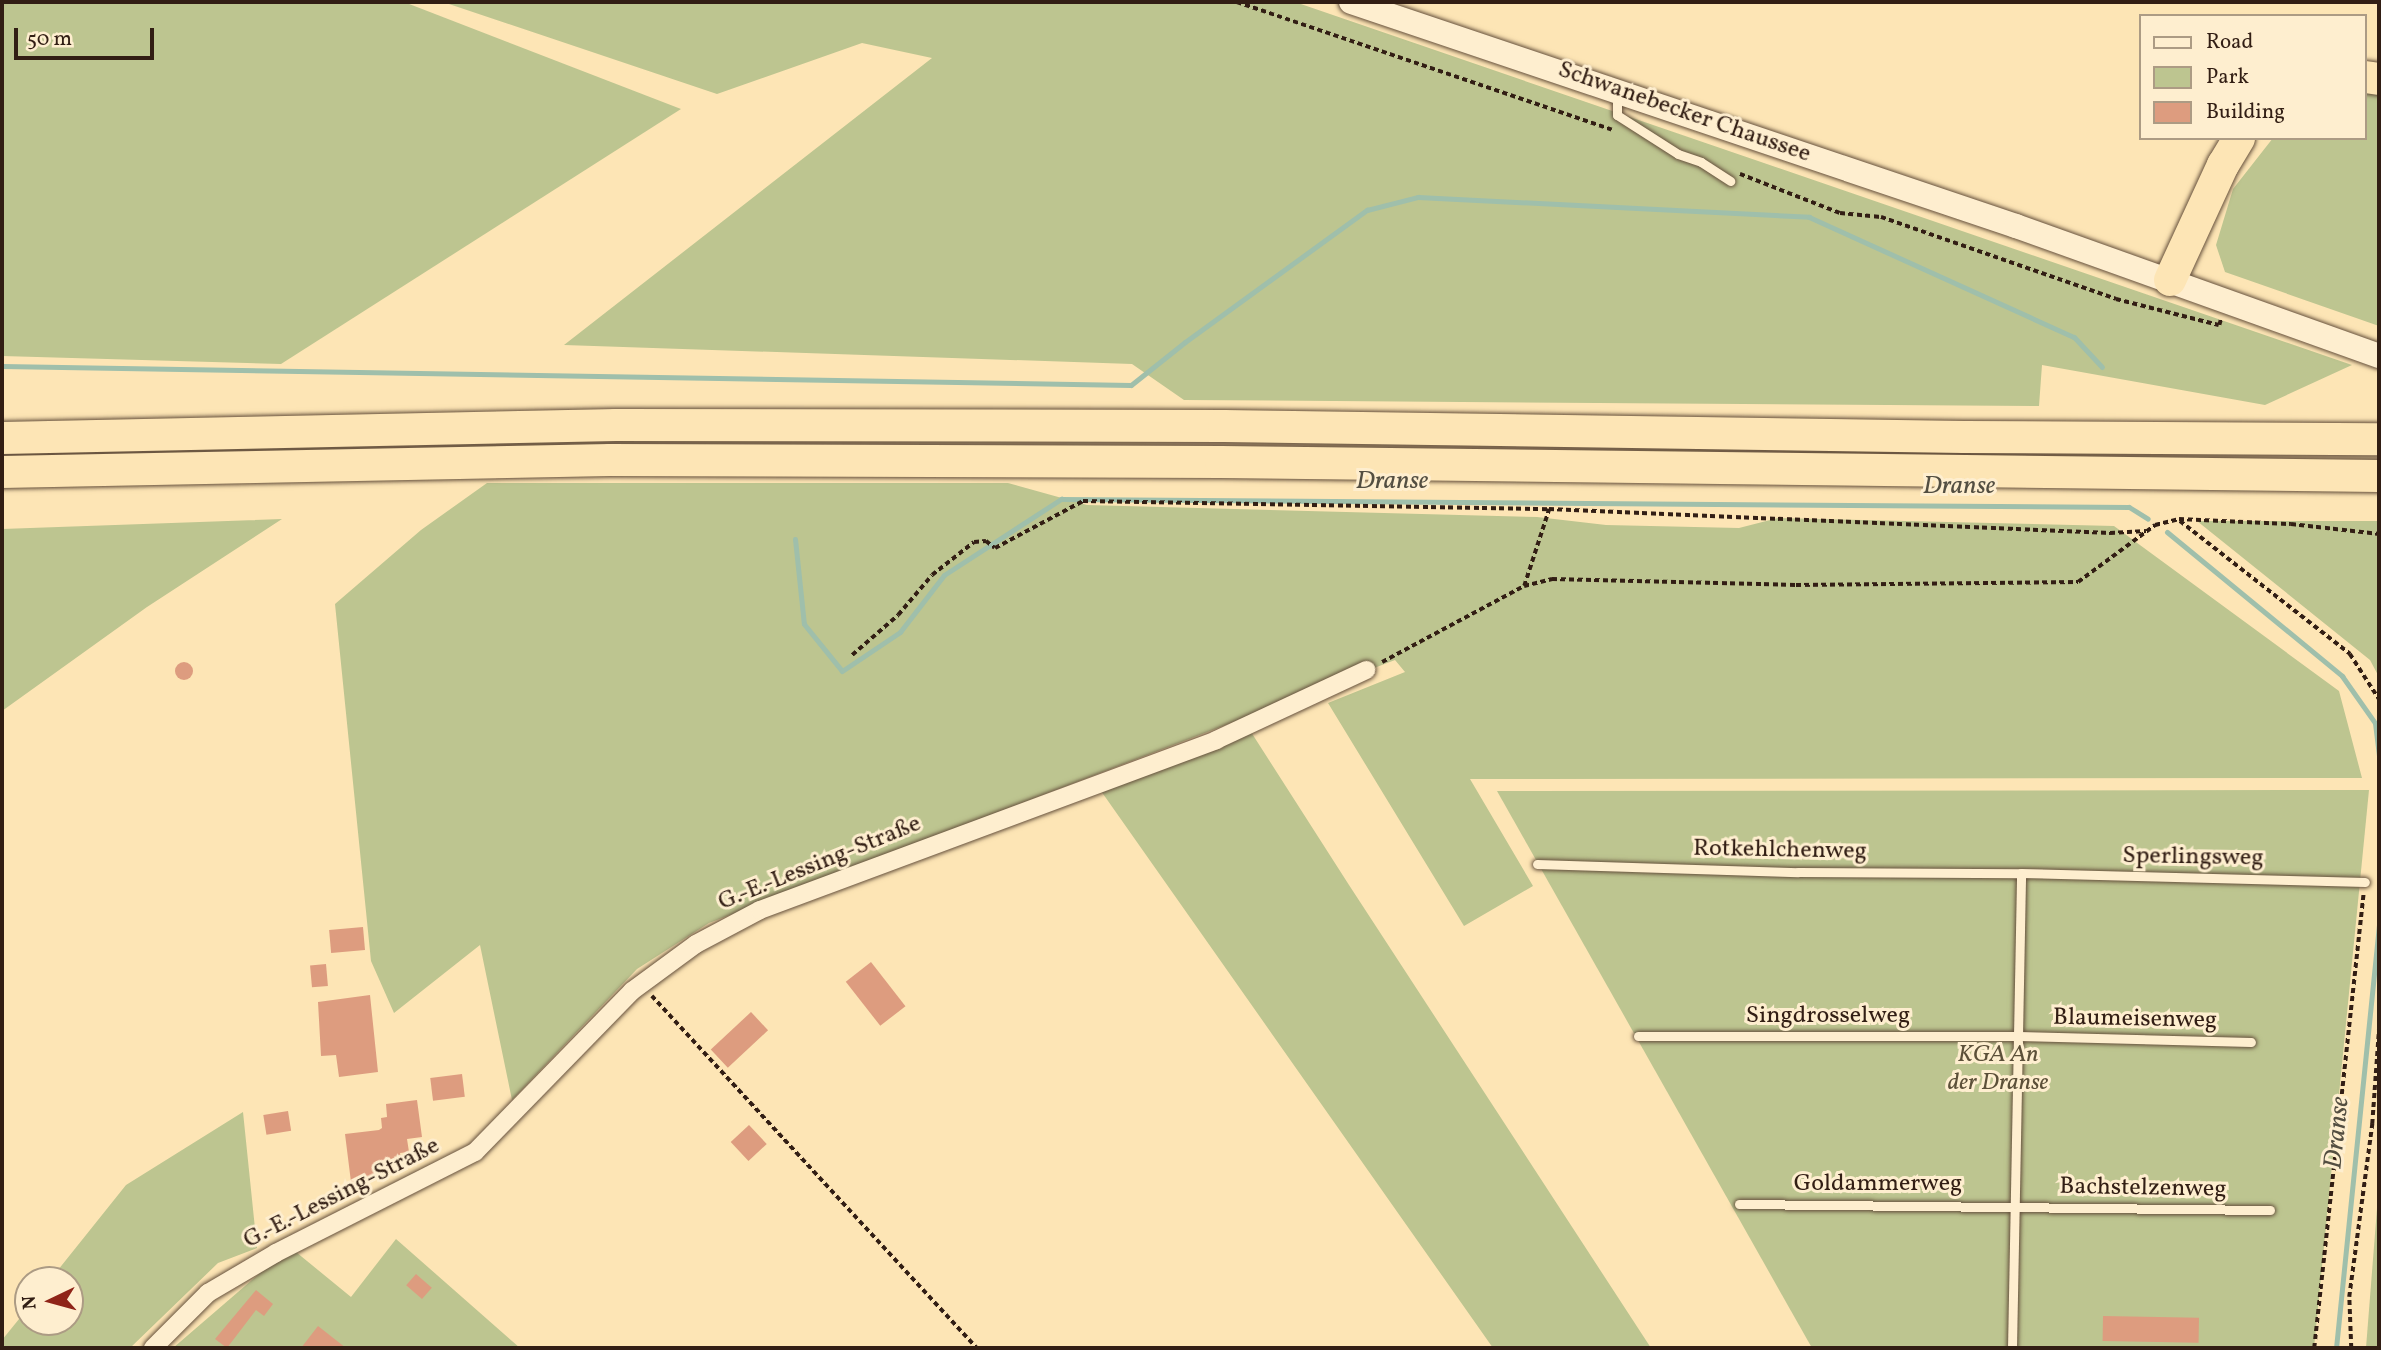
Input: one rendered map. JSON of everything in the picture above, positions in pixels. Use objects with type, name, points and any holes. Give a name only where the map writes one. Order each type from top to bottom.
[{"type":"highway","points":[[2170,280],[2223,165],[2238,140]]},
{"type":"highway","points":[[2248,440],[2379,421]]},
{"type":"highway","points":[[2,438],[616,425],[1003,425],[2248,440],[2379,439]]},
{"type":"highway","points":[[2,472],[624,460],[1235,462],[2379,476]]},
{"type":"main road","name":"Schwanebecker Chaussee","points":[[1351,2],[1617,89],[2016,226],[2379,356]]},
{"type":"street","name":"G.-E.-Lessing-Straße","points":[[153,1348],[208,1293],[276,1253],[475,1152],[641,984],[696,944],[760,910],[1216,740],[1366,670]]},
{"type":"lane","points":[[1617,89],[1618,115],[1678,154],[1701,162],[1730,181]]},
{"type":"lane","name":"Rotkehlchenweg","points":[[1537,864],[1798,872],[2021,873]]},
{"type":"lane","points":[[2012,1348],[2021,873]]},
{"type":"lane","name":"Sperlingsweg","points":[[2021,873],[2365,882]]},
{"type":"lane","name":"Singdrosselweg","points":[[1637,1036],[2019,1036]]},
{"type":"lane","name":"Blaumeisenweg","points":[[2019,1036],[2251,1041]]},
{"type":"lane","name":"Goldammerweg","points":[[1739,1204],[2016,1206]]},
{"type":"lane","name":"Bachstelzenweg","points":[[2016,1206],[2270,1210]]},
{"type":"path","points":[[852,655],[898,615],[932,575],[974,542],[986,541],[995,548],[1083,502],[1549,509],[2110,533],[2147,531]]},
{"type":"path","points":[[1524,586],[1549,509]]},
{"type":"path","points":[[2179,519],[2350,654],[2379,699]]},
{"type":"path","points":[[1366,670],[1524,586],[1552,579],[1796,585],[2078,582],[2155,525],[2179,519],[2291,524],[2379,534]]},
{"type":"path","points":[[2314,1348],[2365,882]]},
{"type":"path","points":[[641,984],[977,1348]]},
{"type":"path","points":[[2351,1348],[2350,1297],[2372,1125],[2379,1027]]},
{"type":"green space","points":[[2,2],[404,2],[681,109],[281,364],[2,356]]},
{"type":"green space","points":[[443,2],[1295,2],[2352,365],[2265,405],[2042,365],[2039,406],[1184,400],[1132,364],[564,345],[932,58],[862,43],[717,94]]},
{"type":"green space","points":[[2377,92],[2379,326],[2225,272],[2216,245],[2233,189],[2271,140],[2367,140],[2367,93]]},
{"type":"green space","points":[[487,483],[1008,483],[1087,505],[1537,517],[1606,525],[1739,528],[1778,518],[2114,526],[2339,691],[2362,778],[1470,779],[1533,886],[1464,926],[1328,703],[1405,672],[1395,660],[709,923],[637,969],[512,1100],[480,945],[394,1013],[371,961],[335,604],[421,530]]},
{"type":"green space","points":[[282,519],[147,607],[2,711],[2,529]]},
{"type":"green space","points":[[2197,521],[2379,521],[2379,677],[2370,660]]},
{"type":"green space","points":[[1251,732],[1651,1348],[1493,1348],[1101,791]]},
{"type":"green space","name":"KGA An der Dranse","points":[[2369,790],[2314,1348],[1812,1348],[1497,791]]},
{"type":"green space","points":[[243,1112],[257,1248],[218,1263],[130,1348],[2,1348],[2,1340],[14,1325],[14,1336],[84,1336],[84,1266],[61,1266],[126,1185]]},
{"type":"green space","points":[[2379,1183],[2379,1348],[2366,1348]]},
{"type":"green space","points":[[396,1239],[520,1348],[173,1348],[274,1261],[296,1252],[351,1297]]},
{"type":"building","points":[[184,662],[190,665],[193,671],[190,677],[184,680],[178,677],[175,671],[178,665]]},
{"type":"building","points":[[363,927],[365,950],[331,953],[329,930]]},
{"type":"building","points":[[871,962],[905,1006],[880,1026],[846,982]]},
{"type":"building","points":[[326,964],[328,986],[312,987],[310,965]]},
{"type":"building","points":[[370,995],[378,1072],[339,1077],[336,1055],[321,1056],[318,1002]]},
{"type":"building","points":[[751,1012],[768,1030],[728,1068],[711,1050]]},
{"type":"building","points":[[462,1074],[465,1097],[433,1101],[430,1078]]},
{"type":"building","points":[[417,1100],[422,1137],[407,1139],[409,1152],[400,1153],[402,1162],[379,1166],[380,1178],[351,1182],[345,1134],[379,1130],[382,1128],[381,1118],[387,1117],[386,1104]]},
{"type":"building","points":[[288,1111],[291,1131],[266,1135],[263,1115]]},
{"type":"building","points":[[749,1125],[767,1144],[748,1161],[731,1142]]},
{"type":"building","points":[[416,1274],[432,1288],[422,1299],[406,1285]]},
{"type":"building","points":[[256,1290],[273,1304],[264,1316],[256,1310],[227,1348],[215,1339]]},
{"type":"building","points":[[2103,1316],[2199,1318],[2199,1343],[2103,1341]]},
{"type":"building","points":[[318,1326],[346,1348],[301,1348]]},
{"type":"waterway","points":[[2,366],[1131,385],[1185,342],[1367,210],[1418,197],[1809,217],[2074,337],[2102,367]]},
{"type":"waterway","name":"Dranse","points":[[795,539],[804,624],[842,671],[900,632],[944,575],[1061,499],[2129,507],[2148,519]]},
{"type":"waterway","name":"Dranse","points":[[2167,532],[2342,676],[2375,723],[2379,756]]},
{"type":"waterway","name":"Dranse","points":[[2336,1348],[2379,921]]}]
